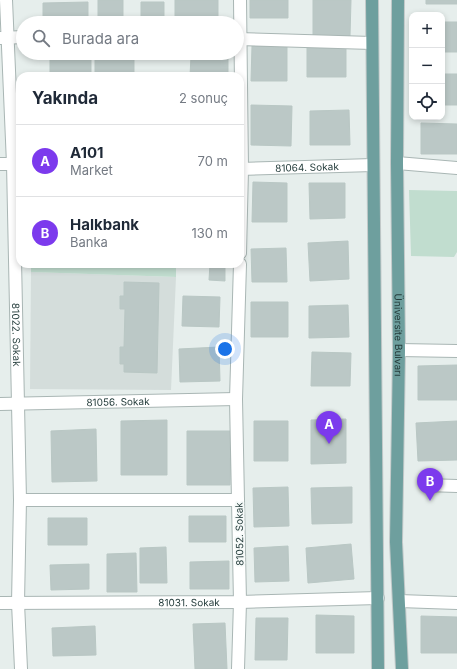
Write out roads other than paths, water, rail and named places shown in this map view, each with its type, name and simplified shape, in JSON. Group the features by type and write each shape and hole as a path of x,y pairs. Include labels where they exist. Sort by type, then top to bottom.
{"main road":[{"path":"372,0 378,669"},
{"name":"Üniversite Bulvarı","path":"398,0 397,163 400,350 396,542 402,669"}],"street":[{"name":"81022. Sokak","path":"6,0 4,38 16,154"},
{"path":"240,0 240,16"},
{"path":"4,38 16,38"},
{"path":"244,39 372,43"},
{"path":"239,60 240,72"},
{"path":"397,163 457,168"},
{"path":"0,164 16,164"},
{"name":"81064. Sokak","path":"244,169 373,165"},
{"name":"81022. Sokak","path":"17,268 17,403 20,500 18,602 21,669"},
{"name":"81052. Sokak","path":"238,669 240,602 236,399 240,268"},
{"path":"400,350 457,350"},
{"name":"81056. Sokak","path":"0,404 236,399"},
{"path":"426,485 457,486"},
{"path":"20,500 238,500"},
{"name":"81031. Sokak","path":"0,603 240,602 378,598"},
{"path":"399,601 457,603"}],"place":[{"name":"A101","path":"329,444"},
{"name":"Halkbank","path":"430,501"}]}
